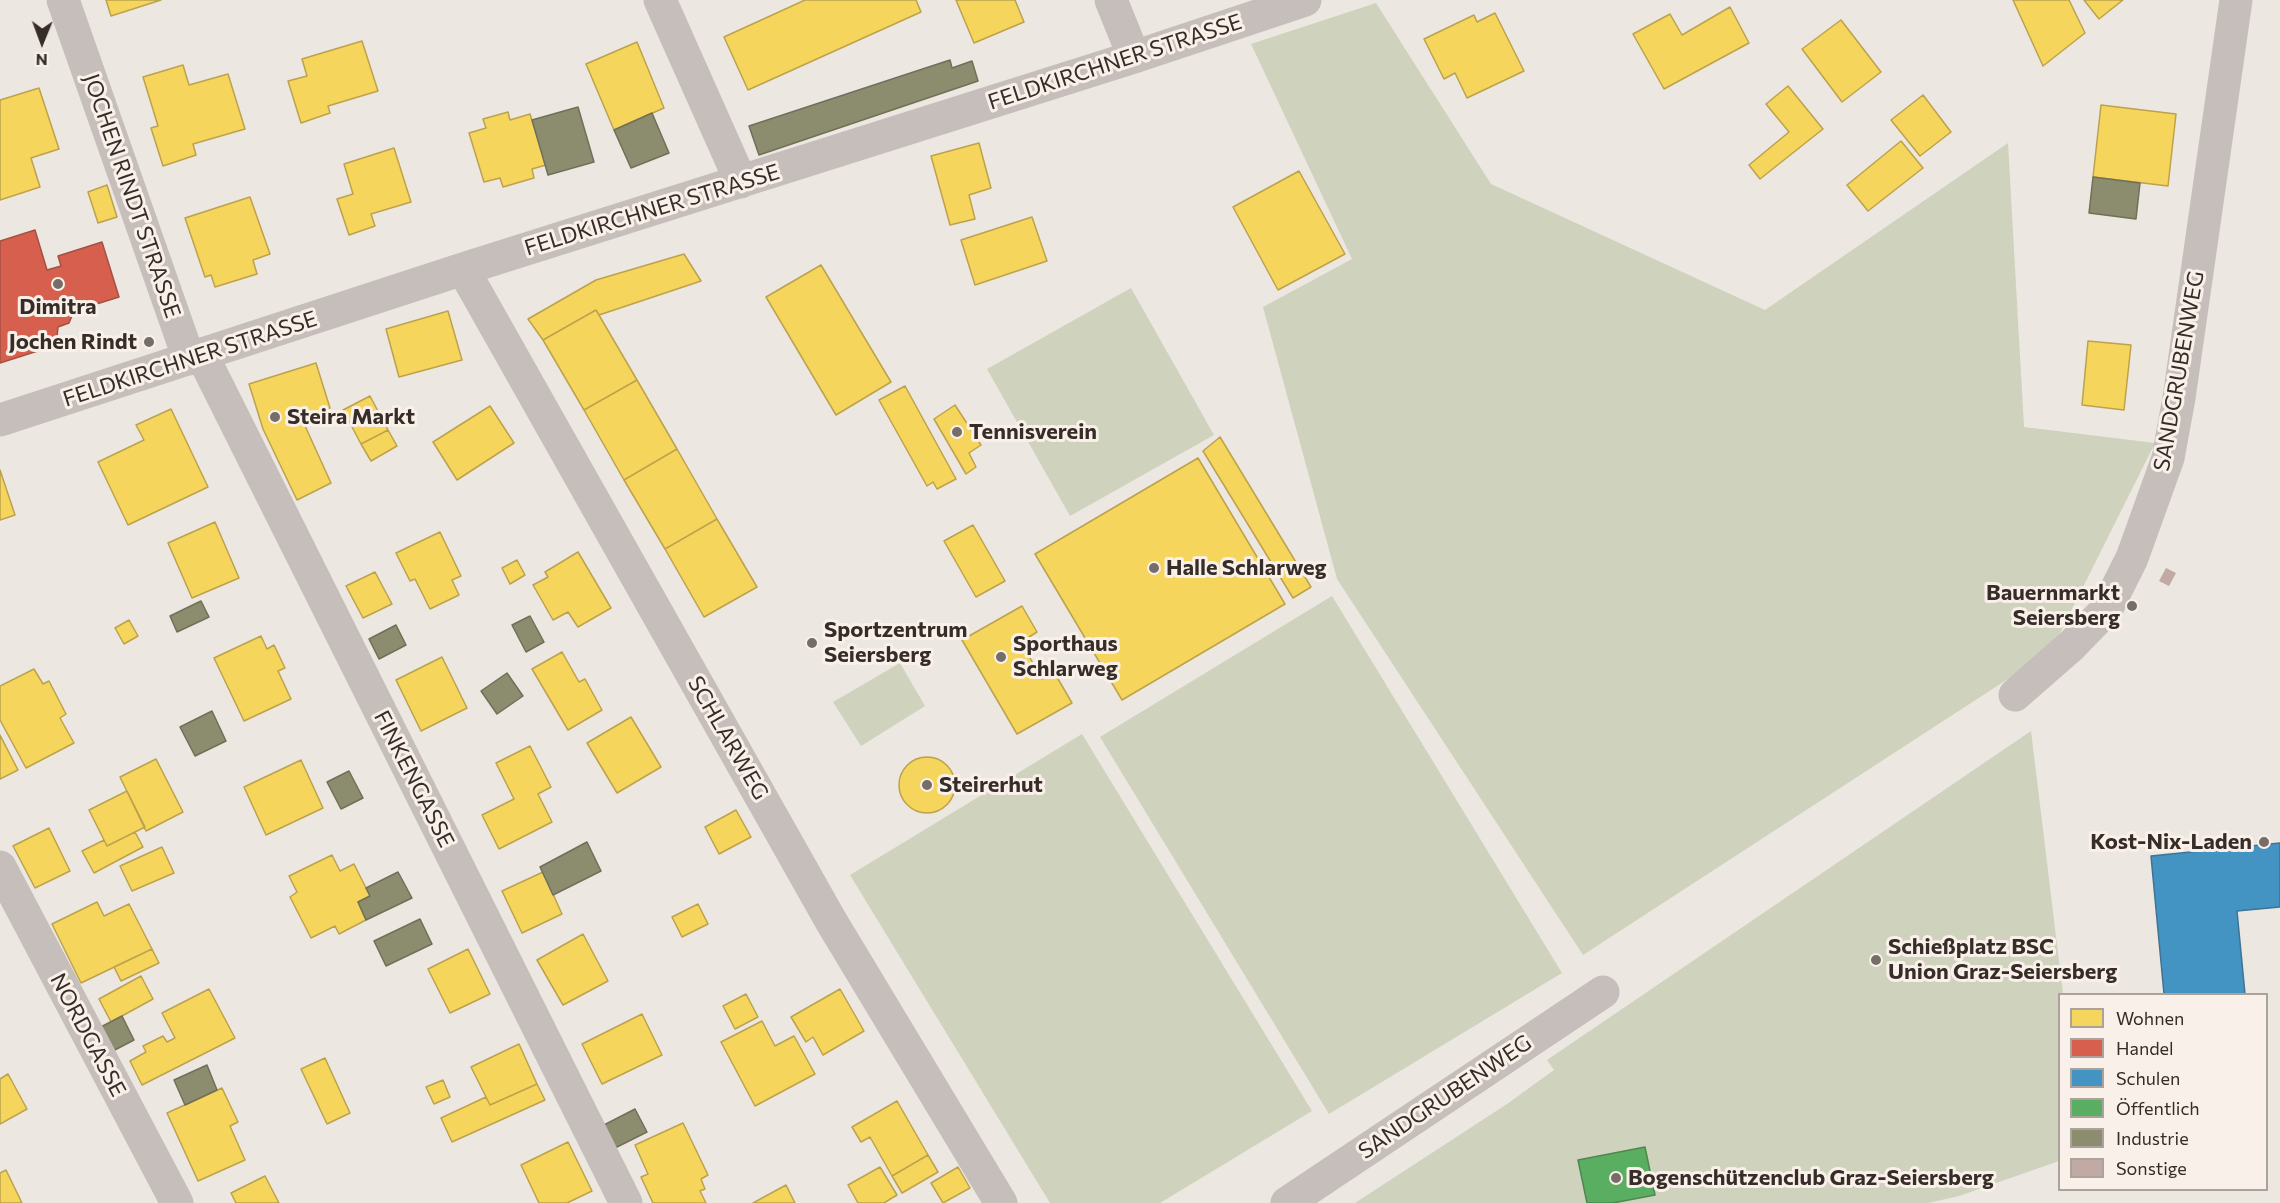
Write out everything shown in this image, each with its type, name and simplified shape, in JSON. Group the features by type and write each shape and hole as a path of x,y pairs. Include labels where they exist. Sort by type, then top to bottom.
{"street":[{"name":"JOCHEN RINDT STRASSE","path":"63,0 195,357"},
{"path":"660,0 741,182"},
{"path":"1111,0 1134,57"},
{"name":"FELDKIRCHNER STRASSE","path":"0,420 463,269 1134,57 1305,0"},
{"name":"SANDGRUBENWEG","path":"2015,695 2071,646 2106,610 2133,558 2168,458 2179,398 2236,0"},
{"name":"SCHLARWEG","path":"463,269 831,921 1000,1203"},
{"name":"FINKENGASSE","path":"195,357 626,1203"},
{"name":"NORDGASSE","path":"0,867 177,1203"},
{"name":"SANDGRUBENWEG","path":"1287,1203 1603,992"}],"green space":[{"path":"1376,3 1491,184 1765,310 2008,143 2024,427 2155,443 2051,651 1583,955 1337,579 1263,307 1352,259 1251,44"},
{"path":"1131,288 1214,435 1070,516 987,369"},
{"path":"1332,596 1562,973 1329,1114 1100,737"},
{"path":"900,663 925,706 861,746 833,702"},
{"name":"Schießplatz BSC Union Graz-Seiersberg","path":"2031,731 2063,993 2058,993 2058,1161 1959,1196 1928,1203 1355,1203 1507,1104 1554,1070 1547,1060"},
{"path":"1082,734 1312,1111 1160,1203 1050,1203 850,875"}],"building: Wohnen":[{"path":"106,0 161,0 111,16"},
{"path":"805,0 916,0 921,12 748,90 724,37"},
{"path":"956,0 1015,0 1024,22 974,43"},
{"path":"2013,0 2069,0 2085,33 2043,66"},
{"path":"2084,0 2123,0 2099,19"},
{"path":"1730,7 1749,43 1664,89 1633,34 1670,14 1682,35"},
{"path":"1495,13 1524,71 1467,98 1455,73 1444,79 1424,39 1474,15 1477,22"},
{"path":"1841,20 1881,72 1842,102 1802,49"},
{"path":"362,41 378,91 328,106 330,113 301,123 288,81 307,76 302,59"},
{"path":"637,42 664,108 614,130 586,64"},
{"path":"183,65 189,85 228,74 245,129 193,144 196,155 163,166 151,128 158,126 143,77"},
{"path":"1788,86 1823,129 1760,179 1749,165 1789,132 1766,104"},
{"path":"39,88 59,149 31,158 40,187 0,200 0,100"},
{"path":"1923,95 1951,132 1920,156 1891,120"},
{"path":"2101,105 2176,114 2168,186 2093,177"},
{"path":"508,112 510,120 530,114 546,165 532,169 534,178 503,187 500,178 484,182 469,133 486,128 483,119"},
{"path":"1901,141 1923,168 1868,211 1847,185"},
{"path":"979,143 991,188 969,195 975,219 950,225 931,156"},
{"path":"394,148 411,202 371,214 375,226 349,235 337,199 353,194 344,164"},
{"path":"1299,171 1345,254 1278,290 1233,207"},
{"path":"107,185 117,217 98,223 88,192"},
{"path":"250,197 270,254 253,260 257,274 215,287 211,275 205,277 185,218"},
{"path":"1032,217 1047,261 975,285 961,240"},
{"path":"684,254 701,281 599,315 596,310 543,340 528,319 596,280"},
{"path":"821,265 891,382 836,415 766,297"},
{"path":"596,310 637,380 584,410 543,340"},
{"path":"448,311 462,360 399,377 386,329"},
{"path":"2088,341 2131,345 2124,410 2082,405"},
{"path":"316,363 330,408 301,417 331,483 297,500 263,429 249,384"},
{"path":"637,380 677,449 624,480 584,410"},
{"path":"905,386 956,479 937,489 933,482 927,486 879,400"},
{"path":"370,396 388,430 361,444 343,410"},
{"name":"Tennisverein","path":"955,405 981,445 969,453 976,467 966,474 934,419"},
{"path":"490,406 514,443 457,480 433,442"},
{"path":"171,409 208,487 128,525 98,462 144,440 136,425"},
{"path":"388,430 397,446 371,461 361,444"},
{"path":"1220,437 1311,587 1293,598 1203,451"},
{"path":"677,449 717,519 665,549 624,480"},
{"name":"Halle Schlarweg","path":"1198,458 1285,604 1122,700 1035,554"},
{"path":"0,470 15,515 0,520"},
{"path":"717,519 757,587 704,617 665,549"},
{"path":"215,522 239,578 192,598 168,543"},
{"path":"973,525 1005,581 976,597 944,541"},
{"path":"440,532 461,576 452,580 459,595 430,609 415,579 410,581 396,553"},
{"path":"578,552 611,608 578,627 568,612 553,620 533,585 548,577 545,572"},
{"path":"517,560 525,575 510,584 502,568"},
{"path":"375,572 392,604 363,618 346,586"},
{"name":"Sporthaus Schlarweg","path":"1022,606 1037,632 1021,642 1042,679 1054,672 1072,703 1017,734 962,640"},
{"path":"129,620 138,636 124,644 115,628"},
{"path":"261,636 267,649 274,645 285,668 278,671 291,699 244,721 214,658"},
{"path":"562,652 579,682 585,679 602,710 568,730 532,669"},
{"path":"442,657 467,708 421,731 396,680"},
{"path":"34,669 43,684 49,681 66,714 60,718 74,743 26,768 0,720 0,686"},
{"path":"631,717 661,767 617,793 587,743"},
{"path":"0,735 18,770 0,779"},
{"path":"530,746 551,787 538,794 552,822 499,849 482,815 514,799 496,763"},
{"name":"Steirerhut","path":"921,757 933,757 947,765 955,779 953,796 947,805 933,813 921,813 904,801 899,791 899,779 911,762"},
{"path":"156,759 183,812 146,831 120,777"},
{"path":"301,760 323,808 266,835 244,787"},
{"path":"127,791 145,827 107,846 89,810"},
{"path":"736,810 751,837 719,854 705,827"},
{"path":"49,828 70,871 35,888 13,846"},
{"path":"135,832 143,847 94,873 82,851 104,840 107,846"},
{"path":"162,847 174,873 132,891 120,866"},
{"path":"332,855 340,871 354,864 370,896 358,902 366,920 339,934 335,926 311,938 290,897 297,892 289,876"},
{"path":"543,872 562,914 522,933 502,891"},
{"path":"97,902 104,916 129,904 152,949 81,983 52,924"},
{"path":"698,904 708,924 682,937 672,917"},
{"path":"583,934 608,981 563,1005 537,960"},
{"path":"152,949 159,963 121,981 114,967"},
{"path":"468,949 490,994 450,1013 428,969"},
{"path":"141,976 153,999 111,1022 99,999"},
{"path":"209,989 235,1038 142,1085 130,1061 146,1052 143,1046 163,1036 167,1042 175,1038 162,1013"},
{"path":"840,989 864,1031 823,1055 813,1037 806,1042 791,1017"},
{"path":"746,994 758,1017 735,1029 723,1006"},
{"path":"642,1014 662,1055 602,1084 582,1044"},
{"path":"762,1021 775,1046 794,1036 815,1074 755,1106 721,1042"},
{"path":"519,1044 537,1084 490,1105 471,1067"},
{"path":"325,1058 350,1113 327,1124 301,1069"},
{"path":"8,1074 27,1109 0,1124 0,1079"},
{"path":"443,1080 450,1097 434,1104 426,1087"},
{"path":"537,1084 545,1100 452,1142 441,1118 486,1097 490,1105"},
{"path":"222,1088 238,1122 230,1126 245,1160 198,1181 167,1113"},
{"path":"897,1101 928,1155 892,1176 870,1137 861,1142 852,1127"},
{"path":"683,1123 708,1175 701,1179 705,1189 700,1191 706,1203 653,1203 641,1177 648,1174 635,1145"},
{"path":"568,1142 592,1191 567,1203 539,1203 521,1165"},
{"path":"928,1155 938,1172 902,1193 892,1176"},
{"path":"880,1167 897,1195 884,1203 858,1203 848,1185"},
{"path":"958,1167 970,1188 943,1203 931,1183"},
{"path":"6,1170 22,1203 0,1203 0,1173"},
{"path":"265,1176 279,1203 236,1203 231,1193"},
{"path":"786,1185 795,1203 753,1203"}],"building: Handel":[{"name":"Dimitra","path":"35,230 47,270 61,266 58,256 102,242 119,297 74,311 69,323 58,327 57,337 47,348 0,363 0,241"}],"building: Schulen":[{"path":"2280,843 2280,907 2237,911 2245,993 2164,993 2151,856"}],"building: Öffentlich":[{"name":"Bogenschützenclub Graz-Seiersberg","path":"1645,1147 1655,1195 1613,1203 1587,1203 1578,1160"}],"building: Industrie":[{"path":"950,60 952,68 972,61 978,81 759,155 749,126"},
{"path":"578,107 594,162 548,175 532,120"},
{"path":"652,113 669,153 631,168 614,130"},
{"path":"2093,177 2140,183 2136,219 2089,213"},
{"path":"201,601 209,617 177,632 170,616"},
{"path":"530,616 544,642 526,652 512,625"},
{"path":"396,625 406,645 379,659 369,639"},
{"path":"507,673 523,696 497,714 481,691"},
{"path":"212,711 226,741 195,756 180,727"},
{"path":"349,771 363,798 341,809 327,782"},
{"path":"587,842 601,871 553,895 540,867"},
{"path":"398,872 412,898 366,920 358,902 370,896 366,888"},
{"path":"420,919 432,944 386,966 374,941"},
{"path":"122,1016 134,1040 107,1054 95,1030"},
{"path":"207,1065 217,1090 185,1105 174,1080"},
{"path":"635,1109 647,1132 613,1149 602,1126"}],"building: Sonstige":[{"path":"2166,568 2176,573 2169,586 2159,581"}],"place":[{"name":"Dimitra","path":"58,284"},
{"name":"Jochen Rindt","path":"149,342"},
{"name":"Steira Markt","path":"275,417"},
{"name":"Tennisverein","path":"957,432"},
{"name":"Halle Schlarweg","path":"1154,568"},
{"name":"Bauernmarkt Seiersberg","path":"2132,606"},
{"name":"Sportzentrum Seiersberg","path":"812,643"},
{"name":"Sporthaus Schlarweg","path":"1001,657"},
{"name":"Steirerhut","path":"927,785"},
{"name":"Kost-Nix-Laden","path":"2264,842"},
{"name":"Schießplatz BSC Union Graz-Seiersberg","path":"1876,960"},
{"name":"Bogenschützenclub Graz-Seiersberg","path":"1616,1178"}]}
